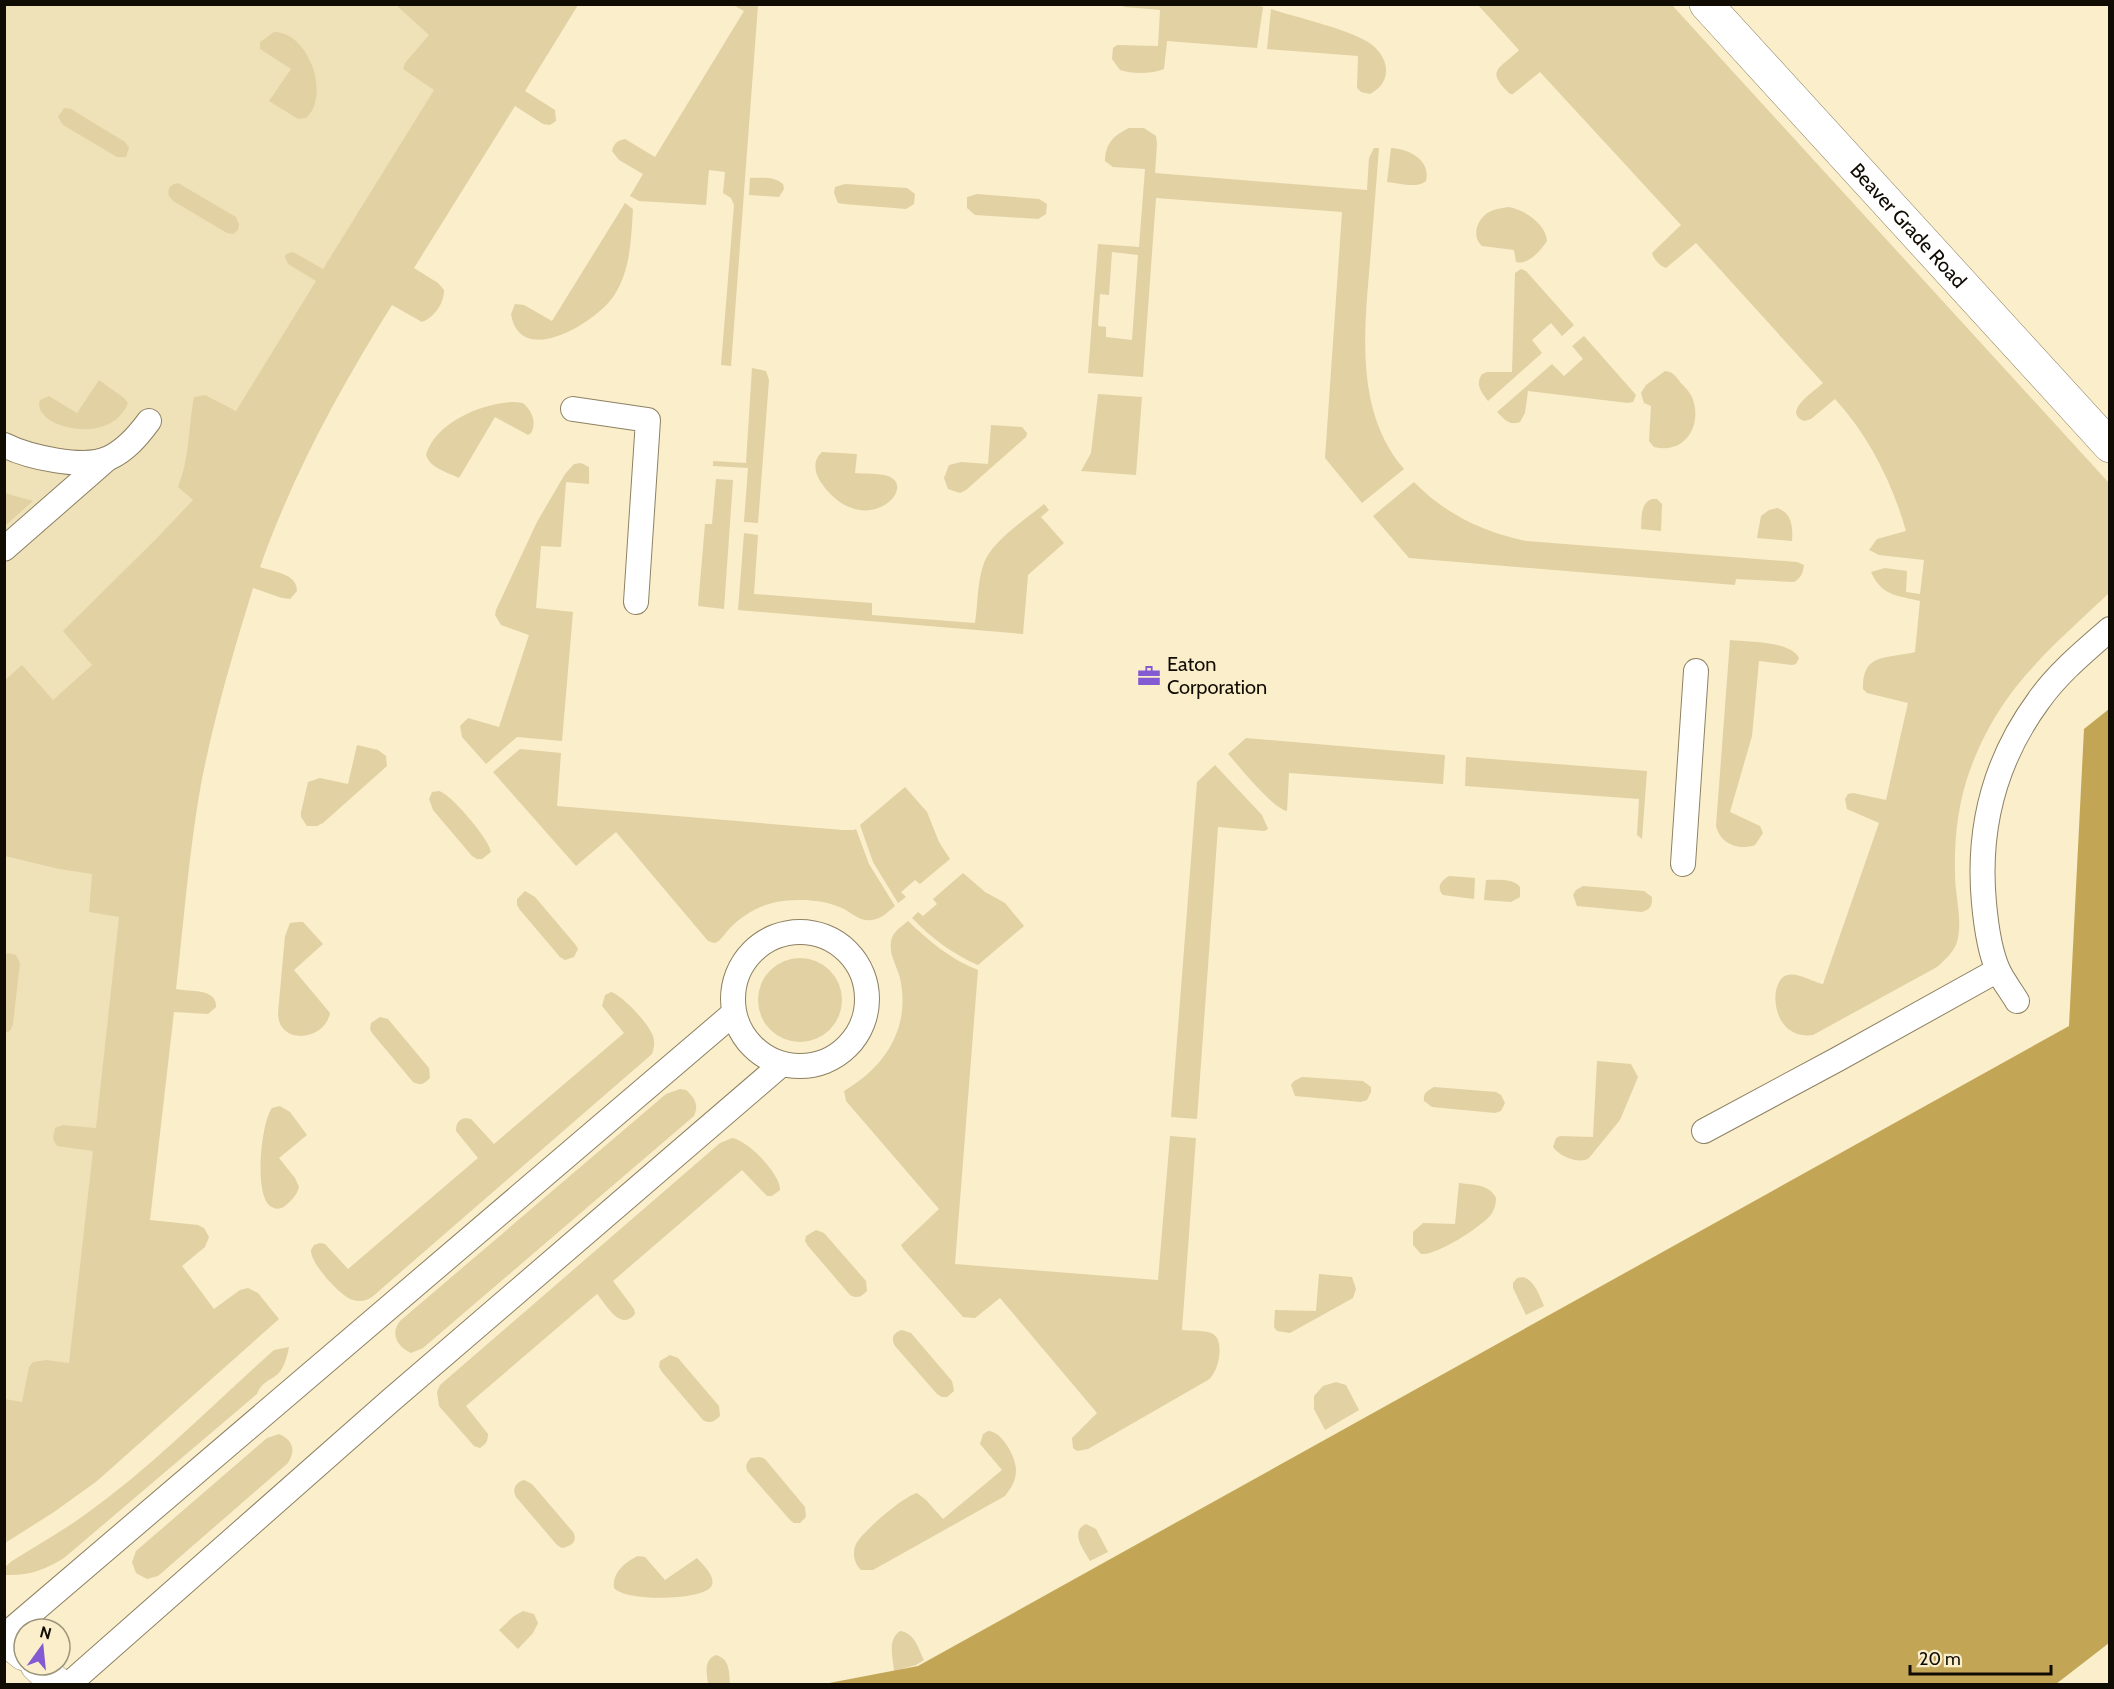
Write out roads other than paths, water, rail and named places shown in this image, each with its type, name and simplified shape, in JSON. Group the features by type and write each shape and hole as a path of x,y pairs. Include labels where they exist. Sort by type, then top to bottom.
{"main road":[{"name":"Beaver Grade Road","path":"1706,4 2109,446"}],"lane":[{"path":"573,409 648,420 636,602"},
{"path":"4,549 107,459 133,442 149,421"},
{"path":"4,445 42,458 76,463 107,459"},
{"path":"2018,1001 1998,970 1986,925 1982,882 1983,840 1989,805 2000,767 2018,731 2039,699 2067,667 2109,629"},
{"path":"1683,864 1696,671"},
{"path":"801,932 824,936 844,948 859,966 867,989 867,1010 860,1030 847,1047 830,1060 810,1066 782,1064 768,1059 752,1046 739,1029 734,1013 733,986 742,964 757,946 778,935 801,932"},
{"path":"1704,1131 1998,970"},
{"path":"4,1637 734,1013"},
{"path":"69,1684 390,1401 782,1064"}],"place":[{"name":"Eaton Corporation","path":"1149,676"}]}
